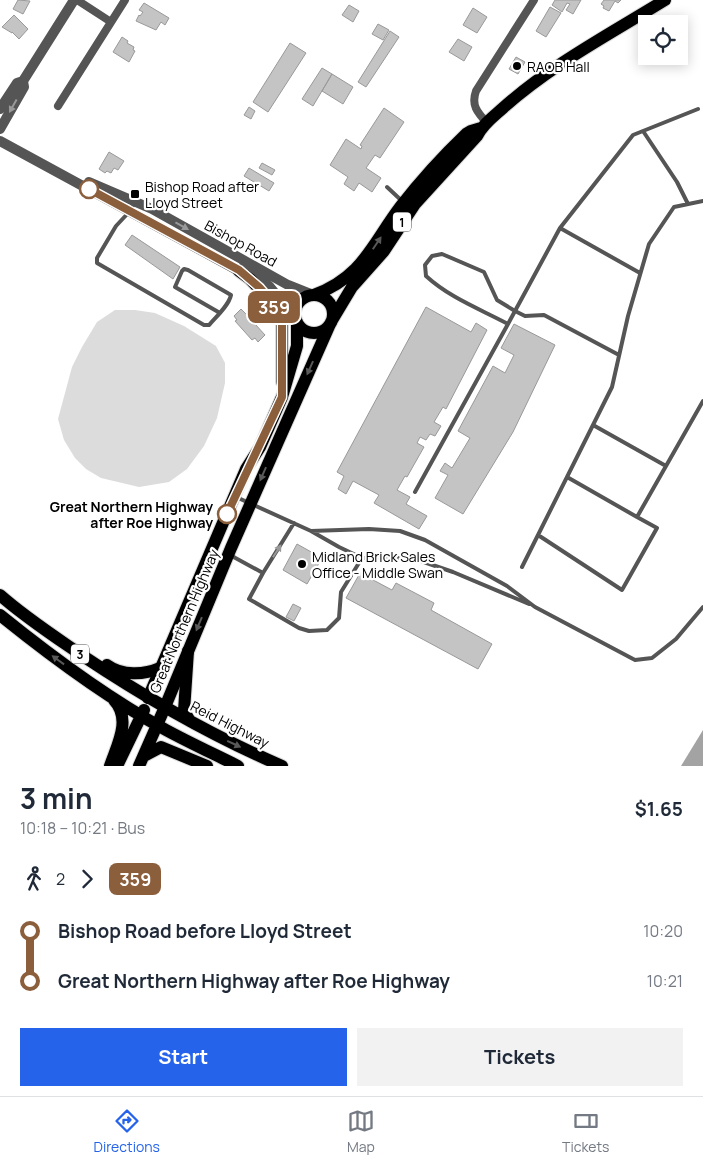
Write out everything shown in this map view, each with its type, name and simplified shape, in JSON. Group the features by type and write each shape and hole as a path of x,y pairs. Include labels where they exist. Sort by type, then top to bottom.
{"main road":[{"name":"Great Northern Highway","path":"314,295 330,290 351,275 408,206 428,188 477,136 484,125 518,95 558,66 665,0"},
{"name":"Great Northern Highway","path":"141,761 228,554 330,323 352,287 384,251 408,206"},
{"path":"239,270 260,288 272,302 282,324 282,397"},
{"name":"1","path":"296,320 296,310 299,302 305,297 314,295"},
{"path":"296,320 302,328 313,333 324,330 330,323 333,314 331,306 326,300 314,295"},
{"name":"Great Northern Highway","path":"117,766 141,716 246,469 260,446 282,397 296,346 296,320"},
{"path":"204,567 218,556 228,554"},
{"name":"3","path":"0,595 23,616 148,698 165,707"},
{"name":"3","path":"0,615 80,676 141,716 238,766"},
{"path":"23,616 56,631 112,669 134,674 160,668"},
{"path":"188,651 184,711 190,721"},
{"path":"109,694 122,713 122,730 110,766"},
{"name":"Reid Highway","path":"165,707 216,735 282,766"},
{"path":"141,761 161,747 207,766"}],"street":[{"path":"0,109 17,83 23,81 75,0 111,22"},
{"path":"58,106 125,0"},
{"path":"484,125 474,105 473,98 534,0"},
{"path":"0,129 24,87 23,81"},
{"name":"Bishop Road","path":"0,141 74,181 79,179 132,206 239,270 243,267 262,280 278,296 296,320"},
{"name":"Bishop Road","path":"132,206 160,214 288,285 314,295"}],"lane":[{"path":"415,492 560,228 633,135 698,109"},
{"path":"643,131 677,182 688,204"},
{"path":"387,187 408,206"},
{"path":"522,566 612,387 649,244 674,207 703,201"},
{"path":"132,206 116,226 97,258 97,263 204,325 210,324 220,313 232,295 184,269 175,282 174,287 220,313"},
{"path":"560,228 640,273"},
{"path":"508,324 467,304 440,288 426,276 425,265 432,256 442,254 484,272 498,300 515,311 525,316 544,315 619,355"},
{"path":"638,517 703,401"},
{"path":"593,425 666,466"},
{"path":"538,535 622,590 657,528 567,477"},
{"path":"234,496 311,530 362,558 412,558 453,572 536,607 635,660 652,658 676,639 703,607"},
{"path":"294,523 249,599 300,628 309,631 327,630 339,618 341,592 362,558"},
{"path":"311,530 369,528 400,531 425,540 507,586 536,607"},
{"path":"228,554 263,574"}],"shaded area":[{"path":"115,310 155,313 184,326 216,346 225,363 225,383 217,418 204,446 187,469 169,482 139,487 101,478 86,469 75,458 64,440 58,419 72,367 97,322"},
{"path":"703,730 703,766 681,766"}],"building":[{"path":"18,0 30,1 23,14 13,9"},
{"path":"555,0 581,0 573,14 566,10 570,4 567,3 562,12 552,5"},
{"path":"604,0 621,0 618,3 615,1 609,11 603,8 604,6 601,4"},
{"path":"144,3 169,18 165,25 161,22 156,30 136,21 143,12 139,10"},
{"path":"349,5 359,11 353,22 342,15"},
{"path":"550,7 561,13 546,37 536,31"},
{"path":"473,8 487,17 477,33 463,25"},
{"path":"14,15 28,29 19,39 12,32 2,27"},
{"path":"378,24 389,30 383,40 372,34"},
{"path":"390,31 399,37 366,87 358,82"},
{"path":"122,37 134,47 133,50 135,51 129,62 113,52"},
{"path":"458,39 472,47 464,61 449,52"},
{"path":"290,43 306,53 268,112 253,102"},
{"name":"RAOB Hall","path":"516,57 525,62 518,74 509,69"},
{"path":"322,68 332,74 313,106 302,99"},
{"path":"332,74 353,87 343,104 322,91"},
{"path":"249,107 255,111 251,119 244,115"},
{"path":"384,108 404,122 380,158 375,155 366,168 381,178 372,192 359,183 354,191 344,184 348,177 330,165 346,139 361,149 362,146 360,145"},
{"path":"109,152 124,161 118,170 114,168 111,173 107,171 105,173 99,169"},
{"path":"262,163 275,170 272,175 259,168"},
{"path":"249,168 274,183 269,191 244,176"},
{"path":"132,235 180,267 173,279 125,245"},
{"path":"426,307 471,332 476,323 487,330 446,409 443,407 434,422 441,426 435,436 430,434 426,440 420,437 417,443 424,447 407,477 405,476 397,490 410,497 406,504 427,516 419,529 374,503 379,495 353,481 346,494 338,489 344,476 337,472"},
{"path":"241,309 249,317 251,315 257,322 255,324 265,335 258,342 255,338 252,340 235,321 237,320 234,316"},
{"path":"514,324 555,345 513,432 463,514 435,498 448,475 440,471 445,463 452,468 470,438 458,431 493,366 505,373 514,355 501,348"},
{"name":"Midland Brick Sales Office - Middle Swan","path":"297,544 322,558 307,584 283,570"},
{"path":"360,573 392,590 396,583 434,603 431,610 492,644 478,669 346,598"},
{"path":"293,604 301,608 294,621 286,617"}],"bus line":[{"name":"359","path":"89,189 239,270 260,288 272,302 282,324 282,397 260,446 246,469 227,514"}],"place":[{"name":"RAOB Hall","path":"517,66"},
{"name":"Bishop Road after Lloyd Street","path":"135,194"},
{"name":"Great Northern Highway after Roe Highway","path":"227,514"},
{"name":"Midland Brick Sales Office - Middle Swan","path":"302,564"}]}
